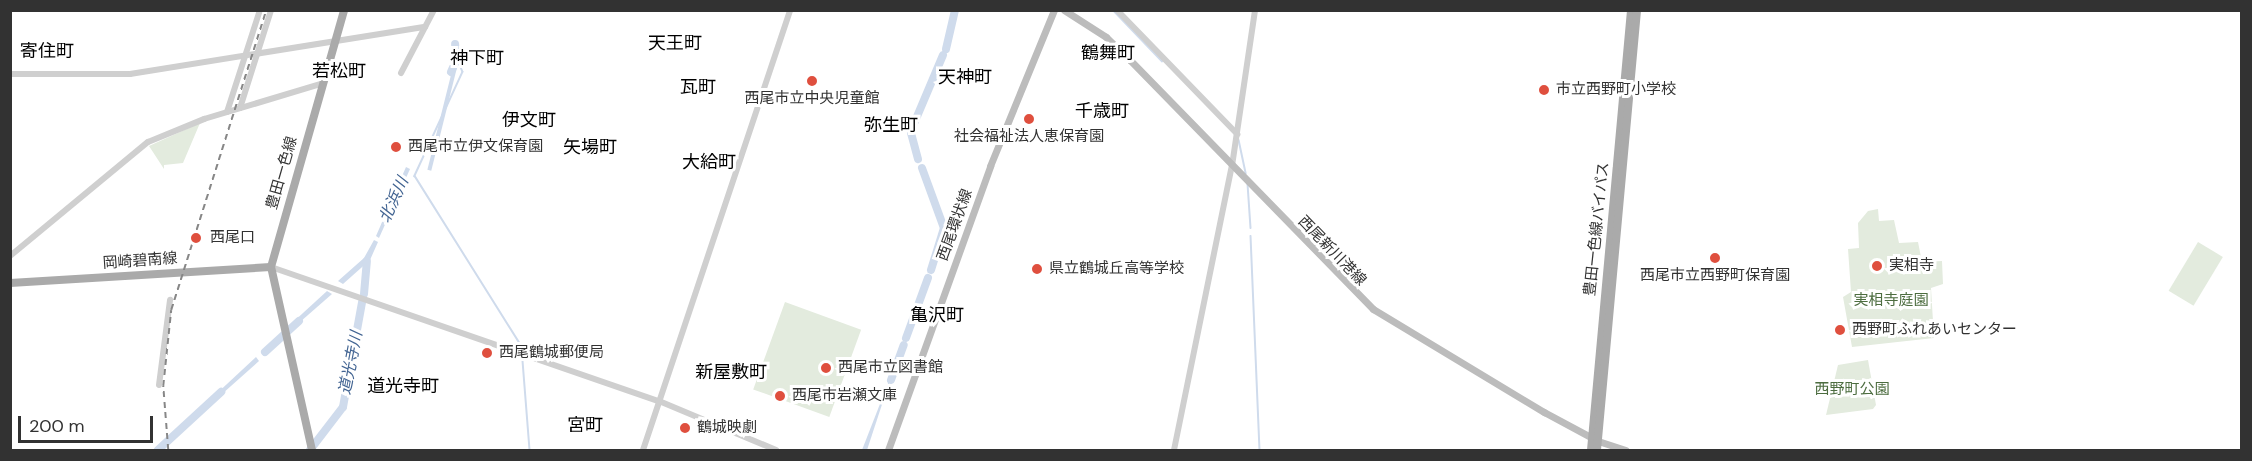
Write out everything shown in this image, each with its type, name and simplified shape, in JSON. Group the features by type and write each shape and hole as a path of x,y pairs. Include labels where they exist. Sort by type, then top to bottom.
{"main road":[{"name":"豊田一色線","path":"312,450 272,267 321,84 344,10"},
{"name":"西尾環状線","path":"888,450 990,166 1054,10"},
{"name":"西尾新川港線","path":"1064,10 1106,37 1130,60 1373,309 1595,440 1626,450"},
{"name":"豊田一色線バイパス","path":"1597,450 1595,440 1631,10"},
{"name":"豊田一色線バイパス","path":"1591,450 1595,440 1637,10"},
{"name":"岡崎碧南線","path":"10,283 272,267"}],"street":[{"path":"227,112 260,10"},
{"path":"240,108 271,10"},
{"path":"401,73 434,10"},
{"path":"643,450 790,10"},
{"path":"1117,10 1237,134"},
{"path":"1174,450 1232,166 1255,10"},
{"path":"10,74 130,74 256,56 425,27"},
{"path":"10,256 134,149 165,132 321,84"},
{"path":"272,267 659,401 776,450"},
{"path":"159,385 170,300"}],"green space":[{"path":"200,123 183,163 164,165 164,169 149,146"},
{"name":"実相寺庭園","path":"1878,209 1879,221 1894,220 1899,243 1918,242 1922,262 1942,261 1943,284 1931,288 1934,338 1852,347 1843,297 1851,292 1848,249 1859,248 1858,223 1868,211"},
{"path":"2198,242 2223,257 2194,306 2169,291"},
{"path":"785,302 861,330 829,417 753,389"},
{"name":"西野町公園","path":"1868,360 1876,405 1873,409 1826,415 1838,365"}],"water":[{"path":"454,63 458,64 431,171 427,170"},
{"name":"北浜川","path":"406,167 410,169 379,238 376,236"},
{"name":"北浜川","path":"374,240 378,242 370,260 343,284 338,281 364,258"},
{"path":"327,291 332,294 292,329 291,324"},
{"path":"256,357 259,361 213,402 213,397"},
{"path":"894,368 867,450 862,450"}],"waterway":[{"path":"946,49 955,10"},
{"path":"1113,10 1162,61"},
{"name":"北浜川","path":"451,72 456,61 455,44"},
{"path":"456,55 463,72 415,176 521,345"},
{"path":"913,126 943,55"},
{"path":"911,133 918,159"},
{"path":"1239,140 1246,173"},
{"path":"922,168 944,228 931,270"},
{"path":"1248,184 1251,228"},
{"path":"1251,236 1260,450"},
{"name":"道光寺川","path":"364,294 367,261"},
{"path":"906,338 928,278"},
{"name":"道光寺川","path":"310,450 343,407 362,302"},
{"name":"北浜川","path":"265,352 299,321"},
{"path":"891,380 904,345"},
{"path":"523,361 530,450"},
{"name":"北浜川","path":"158,450 221,392"}],"railway":[{"path":"168,450 163,386 171,310 266,10"}],"place":[{"name":"西尾市立中央児童館","path":"812,81"},
{"name":"市立西野町小学校","path":"1544,90"},
{"name":"社会福祉法人恵保育園","path":"1029,119"},
{"name":"西尾市立伊文保育園","path":"396,147"},
{"name":"西尾口","path":"196,238"},
{"name":"西尾市立西野町保育園","path":"1715,258"},
{"name":"実相寺","path":"1877,266"},
{"name":"県立鶴城丘高等学校","path":"1037,269"},
{"name":"西野町ふれあいセンター","path":"1840,330"},
{"name":"西尾鶴城郵便局","path":"487,353"},
{"name":"西尾市立図書館","path":"826,368"},
{"name":"西尾市岩瀬文庫","path":"780,396"},
{"name":"鶴城映劇","path":"685,428"}],"district":[{"name":"天王町","path":"675,43"},
{"name":"寄住町","path":"47,51"},
{"name":"鶴舞町","path":"1108,53"},
{"name":"神下町","path":"477,58"},
{"name":"若松町","path":"339,71"},
{"name":"天神町","path":"965,77"},
{"name":"瓦町","path":"698,87"},
{"name":"千歳町","path":"1102,111"},
{"name":"伊文町","path":"529,120"},
{"name":"弥生町","path":"891,125"},
{"name":"矢場町","path":"590,147"},
{"name":"大給町","path":"709,162"},
{"name":"亀沢町","path":"937,315"},
{"name":"新屋敷町","path":"731,372"},
{"name":"道光寺町","path":"403,386"},
{"name":"宮町","path":"585,425"}]}
